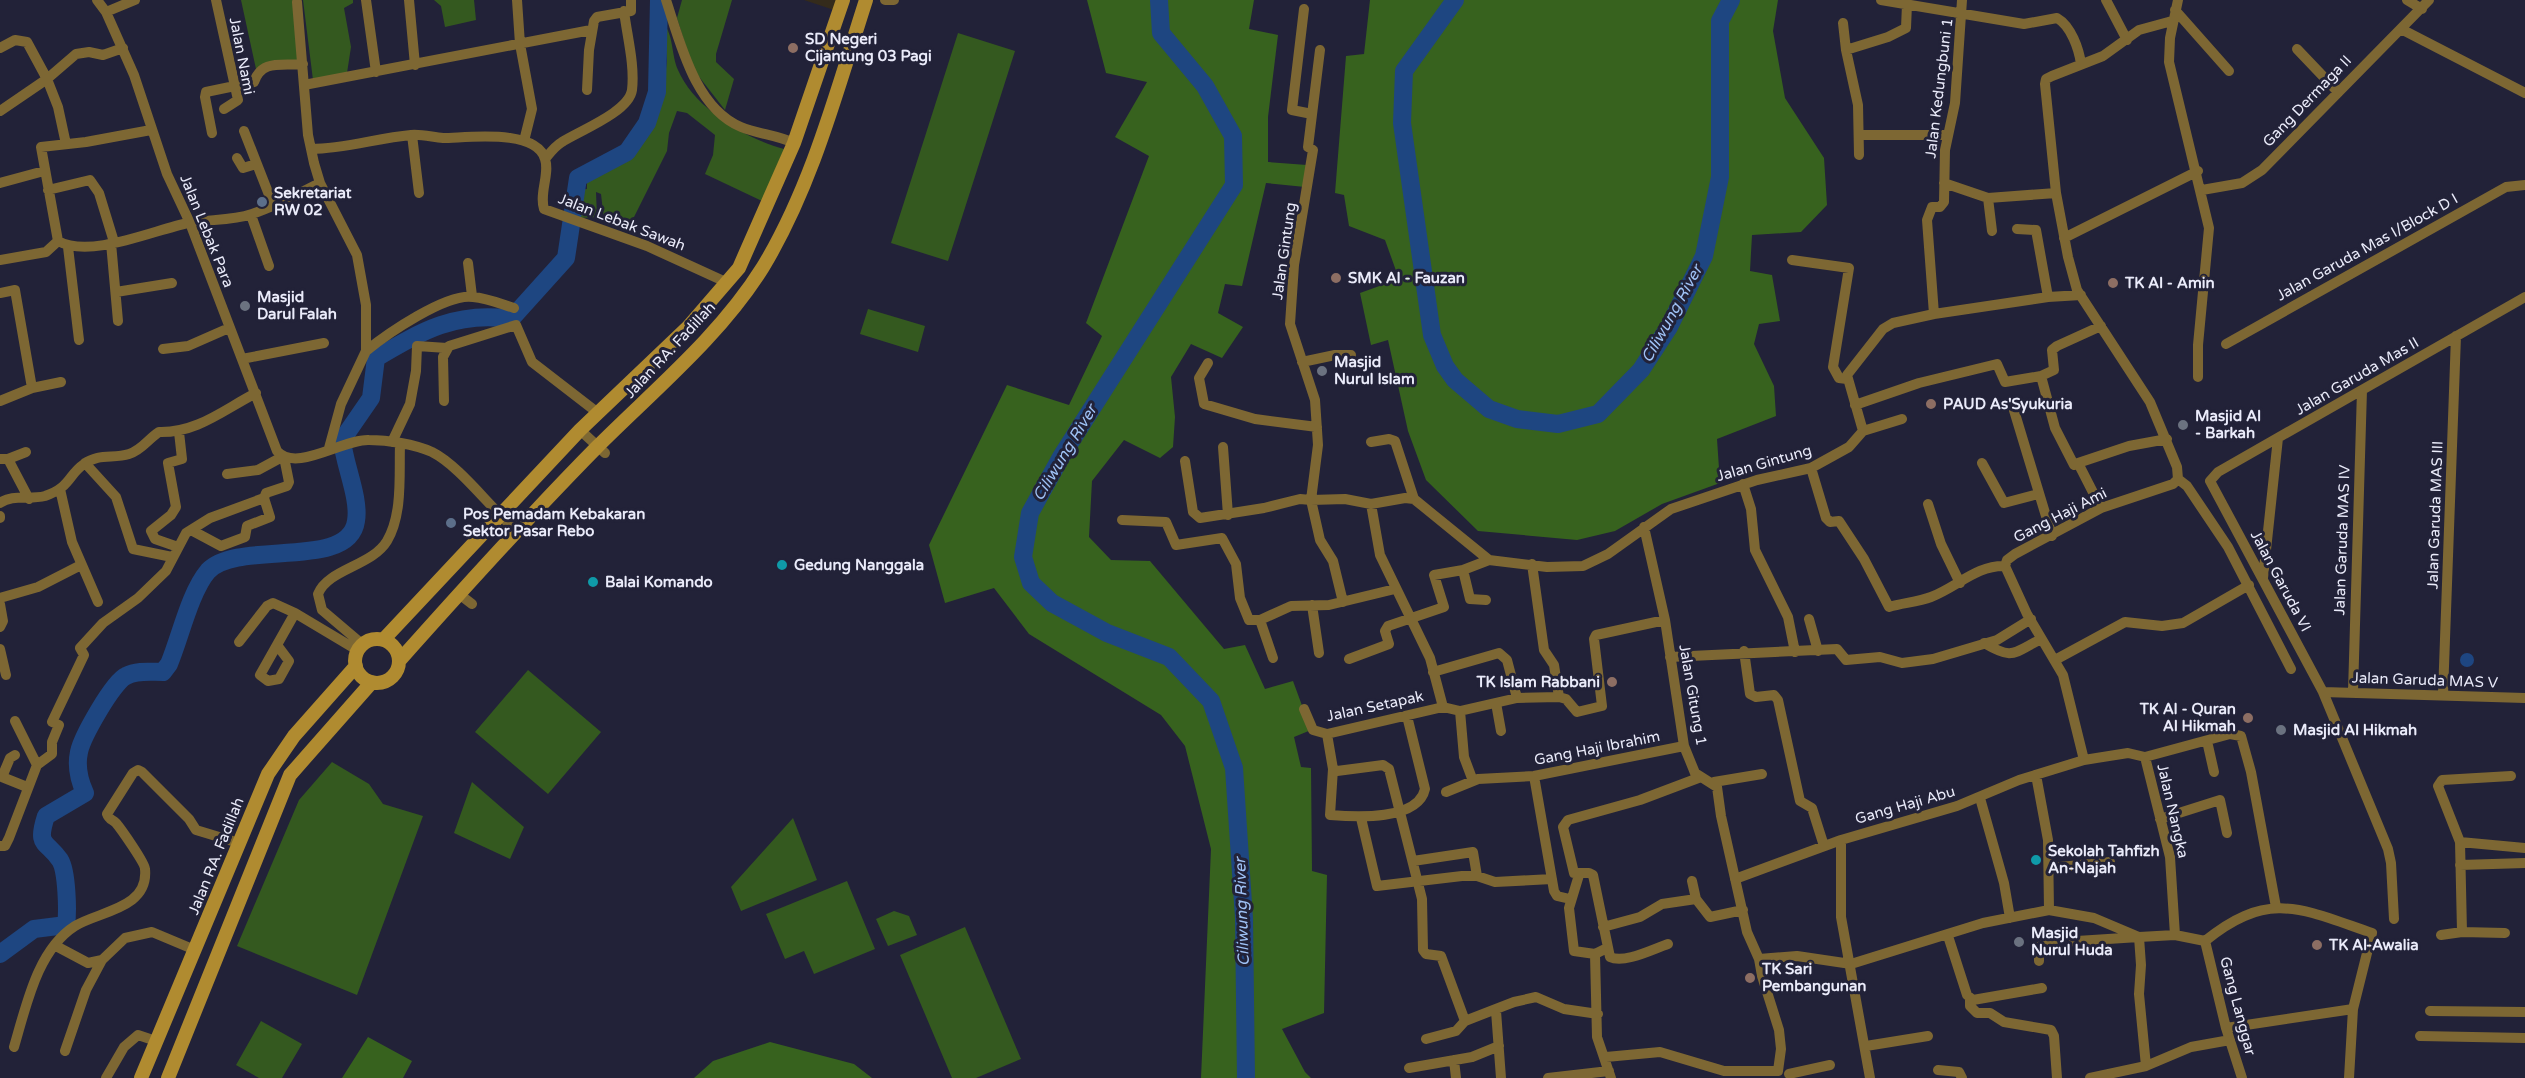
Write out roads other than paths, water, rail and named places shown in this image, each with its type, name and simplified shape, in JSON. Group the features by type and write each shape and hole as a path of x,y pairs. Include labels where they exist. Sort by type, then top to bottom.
{"main road":[{"name":"Jalan RA. Fadillah","path":"384,639 580,430 671,345 728,283 747,255 794,143 843,0"},
{"name":"Jalan RA. Fadillah","path":"399,661 517,531 602,450 705,340 763,266 812,161 866,0"},
{"path":"375,639 384,639 395,647 399,661 397,670 389,679 372,682 362,677 356,666 359,647 375,639"},
{"name":"Jalan RA. Fadillah","path":"141,1078 273,765 294,735 356,666"},
{"path":"147,1063 169,1076 290,776 372,682"},
{"path":"203,930 225,937"}],"street":[{"name":"Jalan Lebak Para","path":"97,0 106,12 123,48 151,130 190,223 277,451 283,457 289,482 287,486 268,491 264,498"},
{"path":"106,12 135,0"},
{"name":"Jalan Nami","path":"216,0 238,102 224,109"},
{"path":"366,0 376,72"},
{"path":"409,0 415,65"},
{"path":"518,0 520,44 532,109 524,141"},
{"path":"587,90 591,30 597,17 633,10 631,0"},
{"path":"666,0 686,64 719,111 738,126 794,143"},
{"path":"885,0 894,0"},
{"path":"1881,0 2024,24 2057,18 2062,21 2080,50 2081,64"},
{"name":"Jalan Kedungbuni 1","path":"1934,314 1927,220 1932,207 1940,207 1944,202 1947,135 1955,103 1963,14 1962,0"},
{"path":"2106,0 2127,40"},
{"path":"2407,0 2426,5"},
{"path":"297,2 311,149 320,183 359,261 366,305 366,351 341,404 339,445"},
{"path":"1846,50 1888,37 1906,28 1907,4"},
{"name":"Gang Dermaga II","path":"2202,190 2249,180 2426,5"},
{"path":"1304,9 1292,110 1312,114"},
{"path":"2175,10 2103,56 2052,76 2046,81 2056,193 2072,274 2081,295 2150,402 2167,439 2177,467 2178,479 2187,486 2222,536 2291,669"},
{"path":"2175,10 2229,71"},
{"path":"2175,10 2169,62 2198,171 2210,236 2198,345 2198,377"},
{"path":"311,149 348,146 412,135 438,138 503,137 524,141 538,150 545,159 559,143 600,121 621,106 630,95 630,64 624,11"},
{"path":"1843,23 1846,50 1858,105 1859,155"},
{"path":"2401,29 2525,93"},
{"path":"304,85 591,30"},
{"path":"0,48 15,40 24,40 47,79 58,107 66,144"},
{"path":"0,111 47,79 76,54 89,52 103,55 123,48"},
{"name":"Jalan Gintung","path":"1320,50 1308,147 1313,150 1294,265 1290,315 1292,335 1315,400 1318,445 1311,500 1320,540 1333,561 1343,602"},
{"path":"2297,50 2337,92"},
{"path":"212,133 205,93 255,82 258,71 266,66 303,64"},
{"path":"151,130 41,147 58,241 68,247 112,242 190,223 251,215 320,183"},
{"path":"244,131 273,205"},
{"path":"412,135 419,193"},
{"path":"1860,135 1947,135"},
{"path":"237,158 243,168 256,164"},
{"name":"Jalan Lebak Sawah","path":"545,159 543,207 661,251 728,283"},
{"path":"0,183 44,171"},
{"path":"2064,238 2198,171"},
{"path":"48,190 90,180 99,193 112,242 118,321"},
{"path":"1944,183 1988,198 2056,193"},
{"name":"Jalan Garuda Mas I/Block D I","path":"2226,344 2506,187 2525,185"},
{"path":"1988,198 1992,231"},
{"path":"251,215 269,266"},
{"path":"2017,229 2036,230 2048,297"},
{"path":"0,260 46,252 58,241"},
{"path":"68,247 79,340"},
{"path":"1792,260 1850,268 1833,367 1839,378 1847,380"},
{"path":"468,263 471,296"},
{"path":"116,292 172,283"},
{"path":"0,293 15,291 32,388"},
{"path":"1902,419 1863,431 1847,380 1861,356 1883,330 1893,323 1934,314 2048,297 2081,295"},
{"path":"366,351 416,316 471,296 514,308"},
{"name":"Jalan Garuda Mas II","path":"2211,485 2211,478 2218,471 2525,297"},
{"path":"444,401 443,357 447,348 454,342 516,325 532,362 598,413"},
{"path":"1855,405 1919,383 1996,364 2005,382 2041,376 2054,370 2052,351 2057,346 2101,326"},
{"path":"163,349 188,346 229,327"},
{"name":"Jalan Garuda MAS III","path":"2443,694 2456,336"},
{"path":"242,359 324,343"},
{"path":"359,647 322,610 318,594 327,581 363,562 386,544 395,520 396,443 410,404 416,371 417,346 447,348"},
{"path":"1302,362 1335,355 1351,355"},
{"path":"1208,363 1199,378 1204,404 1255,419 1317,427"},
{"path":"2041,376 2055,428 2074,465 2129,446 2167,439"},
{"path":"0,401 32,388 61,382"},
{"name":"Jalan Garuda MAS IV","path":"2352,692 2362,390"},
{"path":"0,503 11,498 29,499 60,489 85,463 99,456 131,453 145,445 159,432 179,432 192,428 256,393"},
{"path":"2013,407 2052,536"},
{"path":"580,430 602,450"},
{"name":"Jalan Gintung","path":"1350,659 1387,646 1389,644 1386,629 1409,618 1444,607 1434,575 1463,570 1489,560 1572,568 1583,566 1608,554 1671,509 1743,484 1811,468 1849,447 1863,431"},
{"path":"178,547 155,539 151,531 176,507 168,463 182,459 179,432"},
{"path":"2263,578 2278,438"},
{"path":"1371,442 1389,439 1395,441 1414,499 1489,560"},
{"path":"227,474 258,470 283,457 307,459 339,445 369,440 418,447 444,460 517,531"},
{"path":"1223,447 1228,515"},
{"path":"26,452 4,459 29,499"},
{"path":"1185,461 1195,516 1200,518 1228,515 1300,499 1345,500 1371,504 1405,498 1414,499"},
{"path":"85,463 116,497 133,549 172,557"},
{"path":"1982,463 2004,503 2038,494"},
{"path":"2078,464 2101,508"},
{"name":"Gang Haji Ami","path":"1811,468 1827,520 1839,521 1864,559 1888,607 1931,597 1988,567 2006,566 2007,560 2015,554 2101,508 2173,484 2178,479"},
{"path":"1743,484 1751,509 1755,550 1788,617 1795,652"},
{"name":"Jalan Garuda VI","path":"2211,485 2323,692 2388,849 2394,919"},
{"path":"60,489 72,542 98,602"},
{"path":"0,846 5,846 9,838 37,765 51,757 52,742 59,725 52,722 84,655 80,648 103,623 138,598 166,572 172,557 190,530 210,518 264,498 270,517 247,526 245,537 242,539 221,546 190,530"},
{"path":"1371,504 1380,555 1430,658 1443,707 1460,711 1517,698 1559,697 1566,699 1576,712 1602,706 1595,648 1596,635 1665,620"},
{"path":"1928,504 1941,544 1960,582"},
{"path":"1122,520 1166,522 1176,545 1222,538 1236,564 1240,598 1247,618 1260,620 1291,606 1343,602 1395,589"},
{"name":"Jalan Gitung 1","path":"1644,527 1665,620 1684,746 1695,773 1701,777"},
{"path":"1532,564 1544,650 1554,665 1559,697"},
{"path":"1,624 0,600 38,587 81,565"},
{"path":"2006,566 2031,620 2055,660 2066,687 2084,760"},
{"path":"1463,570 1470,599 1486,600"},
{"path":"2055,660 2125,622 2162,626 2183,623 2249,585"},
{"path":"459,594 472,604"},
{"path":"239,642 270,604 274,603 359,647"},
{"path":"1312,605 1319,653"},
{"path":"277,645 295,613"},
{"path":"1809,619 1818,651"},
{"path":"1260,620 1273,658"},
{"path":"1670,657 1744,651 1795,652 1838,649 1846,660 1880,657 1902,663 1933,659 1997,640 2031,620"},
{"path":"1984,643 2005,655 2041,639"},
{"path":"0,650 6,675"},
{"path":"1744,651 1749,693 1756,697 1774,695 1778,700 1800,801 1812,808 1824,846"},
{"path":"1433,672 1499,653 1507,660 1517,698"},
{"name":"Jalan Garuda MAS V","path":"2323,692 2525,698"},
{"path":"1496,703 1502,731"},
{"name":"Jalan Setapak","path":"1304,709 1313,730 1327,734 1443,707"},
{"path":"1460,711 1464,757 1473,781"},
{"path":"1327,734 1334,769 1330,815 1361,818 1400,810 1414,806 1422,800 1425,789 1407,716"},
{"path":"15,721 37,765"},
{"path":"2145,757 2230,734 2242,737 2276,907"},
{"path":"2207,741 2214,772"},
{"name":"Gang Haji Ibrahim","path":"1446,792 1473,781 1497,777 1534,776 1684,746"},
{"name":"Jalan Nangka","path":"2084,760 2128,753 2145,757 2170,857 2175,935"},
{"path":"15,755 10,758 2,777 27,787"},
{"name":"Gang Haji Abu","path":"1736,879 1841,840 1980,798 2036,775 2084,760"},
{"path":"1334,769 1341,772 1387,766 1393,777 1423,906 1423,950 1426,954 1441,956 1465,1021"},
{"path":"14,1047 38,969 56,946 75,926 135,899 141,888 146,870 141,857 107,814 138,770 189,819 196,830 240,843"},
{"path":"1714,783 1762,774"},
{"path":"2036,775 2046,817 2050,868 2049,910"},
{"path":"1534,776 1552,879 1557,896 1570,899"},
{"path":"2463,932 2460,842 2439,782 2511,776"},
{"path":"1668,944 1614,959 1610,957 1593,876 1590,873 1579,874 1573,871 1563,827 1564,823 1640,801 1701,777 1714,783 1717,787 1747,932 1759,959 1781,1040 1785,1074"},
{"path":"1980,798 2004,883 2010,918"},
{"path":"2160,819 2220,800 2227,833"},
{"path":"1361,818 1377,886 1419,883 1447,877 1477,876 1495,882 1552,879"},
{"path":"1841,840 1841,916 1870,1078"},
{"path":"2460,842 2525,848"},
{"path":"1413,861 1473,852 1477,876"},
{"path":"2050,868 2110,862"},
{"path":"2460,865 2525,863"},
{"path":"1579,874 1570,899 1574,952 1595,954 1607,948"},
{"path":"1692,881 1696,899 1710,917 1743,909"},
{"path":"1603,927 1640,917 1662,904 1696,899"},
{"path":"2039,961 2039,947 2046,943 2175,935 2205,941 2243,915 2276,907 2309,914 2372,933 2353,1009 2349,1078"},
{"path":"1759,959 1797,956 1851,964 1948,936 1983,923 2049,910 2094,918 2139,937"},
{"path":"65,1051 88,985 102,960 125,938 152,932 195,950"},
{"path":"2441,935 2463,932 2505,933"},
{"path":"1948,936 1970,998 1970,1006 1977,1013 1990,1013 2004,1022 2052,1031 2057,1078"},
{"path":"2139,937 2141,965 2139,994 2146,1066"},
{"name":"Gang Langgar","path":"2205,941 2226,1028 2242,1078"},
{"path":"56,946 88,963 102,960"},
{"path":"1548,1078 1610,1075 1606,1057 1597,1037 1595,954"},
{"path":"1970,998 1978,1001 2042,988"},
{"path":"1426,1039 1456,1031 1465,1021 1496,1011 1514,1002 1536,997 1564,1009 1598,1014"},
{"path":"2226,1028 2353,1009"},
{"path":"1496,1011 1501,1078"},
{"path":"2430,1011 2525,1012"},
{"path":"106,1078 124,1047 138,1035 156,1041"},
{"path":"1866,1046 1928,1036"},
{"path":"2420,1036 2525,1038"},
{"path":"2090,1078 2118,1075 2191,1047 2230,1040"},
{"path":"1409,1068 1482,1054 1499,1046"},
{"path":"1606,1057 1660,1052 1724,1071 1785,1074 1830,1065"},
{"path":"1454,1060 1456,1078"},
{"path":"1938,1070 1959,1072 1962,1078"}],"water":[{"path":"2467,653 2472,655 2474,660 2472,665 2467,667 2462,665 2460,660 2462,655"}],"waterway":[{"path":"0,954 34,929 66,925 66,892 62,865 42,838 46,816 85,793 79,773 78,757 92,723 120,680 139,672 163,672 169,664 196,591 208,571 223,562 243,557 314,550 334,545 349,536 356,521 357,512 342,440 371,398 376,358 440,325 473,318 511,319 566,258 578,178 627,152 647,123 657,92 659,0"},
{"name":"Ciliwung River","path":"1159,0 1161,33 1205,86 1233,136 1234,185 1061,457 1030,513 1023,557 1031,583 1052,603 1107,633 1169,657 1211,701 1234,768 1244,918 1246,1078"},
{"name":"Ciliwung River","path":"1455,0 1404,71 1402,123 1432,335 1445,366 1455,380 1489,409 1517,419 1558,424 1598,414 1641,370 1669,327 1704,256 1720,177 1720,21 1731,0"}],"place":[{"name":"SD Negeri Cijantung 03 Pagi","path":"793,48"},
{"name":"Sekretariat RW 02","path":"262,202"},
{"name":"SMK Al - Fauzan","path":"1336,278"},
{"name":"TK Al - Amin","path":"2113,283"},
{"name":"Masjid Darul Falah","path":"245,306"},
{"name":"Masjid Nurul Islam","path":"1322,371"},
{"name":"PAUD As'Syukuria","path":"1931,404"},
{"name":"Masjid Al - Barkah","path":"2183,425"},
{"name":"Pos Pemadam Kebakaran Sektor Pasar Rebo","path":"451,523"},
{"name":"Gedung Nanggala","path":"782,565"},
{"name":"Balai Komando","path":"593,582"},
{"name":"TK Islam Rabbani","path":"1612,682"},
{"name":"TK Al - Quran Al Hikmah","path":"2248,718"},
{"name":"Masjid Al Hikmah","path":"2281,730"},
{"name":"Sekolah Tahfizh An-Najah","path":"2036,860"},
{"name":"Masjid Nurul Huda","path":"2019,942"},
{"name":"TK Al-Awalia","path":"2317,945"},
{"name":"TK Sari Pembangunan","path":"1750,978"}]}
